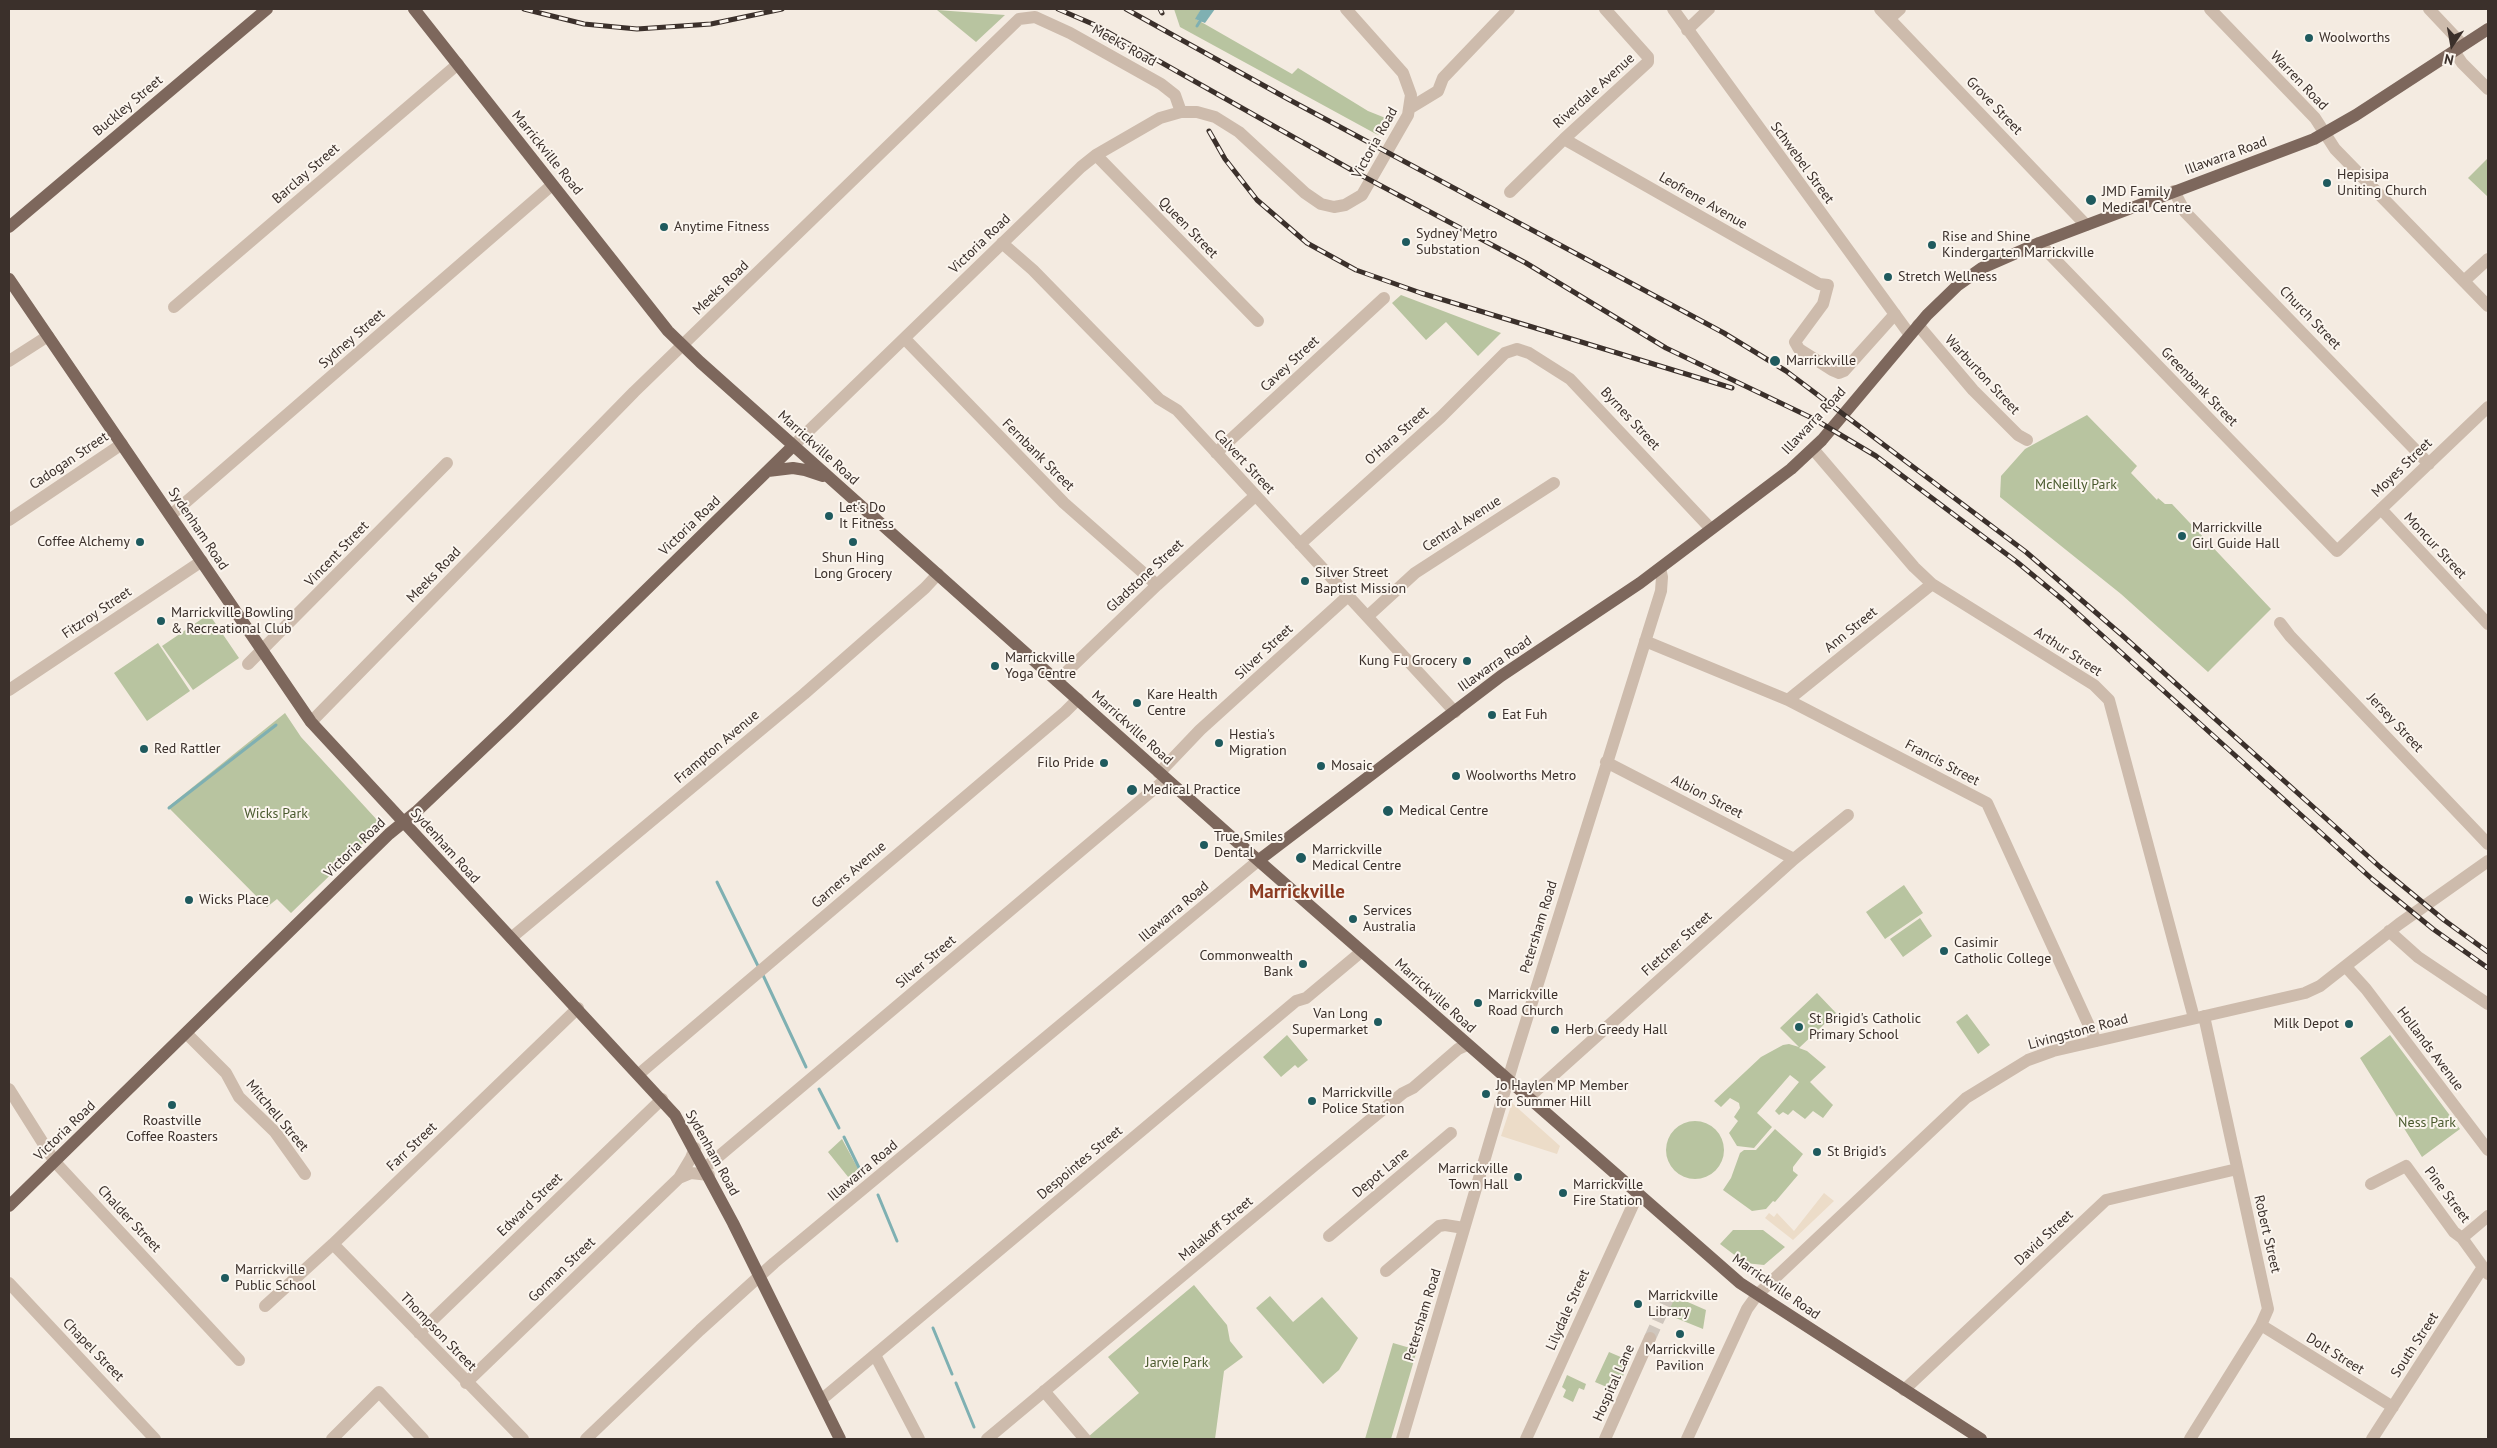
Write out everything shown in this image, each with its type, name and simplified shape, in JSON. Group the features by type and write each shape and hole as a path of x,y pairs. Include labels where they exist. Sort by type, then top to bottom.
{"main road":[{"name":"Buckley Street","path":"9,227 267,9"},
{"name":"Marrickville Road","path":"414,9 668,331 683,346 1163,776 1740,1283 1981,1439"},
{"name":"Illawarra Road","path":"1259,860 1501,676 1660,568 1791,469 1822,439 1914,330 1958,285 1982,268 2039,243 2325,134 2488,29"},
{"name":"Sydenham Road","path":"9,280 171,515 310,722 578,1008 675,1115 695,1148 840,1439"},
{"name":"Victoria Road","path":"9,1206 793,446"},
{"path":"768,471 793,468 805,470 834,482"}],"street":[{"path":"1346,9 1403,73 1411,95 1410,108"},
{"path":"1410,108 1438,91 1443,78 1509,9"},
{"name":"Riverdale Avenue","path":"1510,192 1564,139 1648,62 1648,56 1605,9"},
{"name":"Schwebel Street","path":"1673,9 1894,314 1914,330"},
{"path":"1687,30 1709,9"},
{"name":"Grove Street","path":"1880,9 2086,225"},
{"path":"1890,18 1900,9"},
{"name":"Warren Road","path":"2210,9 2315,118 2335,149 2488,306"},
{"path":"2429,9 2458,48 2462,63 2488,89"},
{"name":"Meeks Road","path":"310,722 634,392 1019,19 1035,17 1070,33 1149,77 1173,92 1180,104 1181,112"},
{"name":"Barclay Street","path":"174,307 458,64"},
{"name":"Victoria Road","path":"793,446 1074,174 1096,155 1160,118 1181,112 1206,114 1230,126 1252,142 1312,199 1334,207 1354,201 1362,195 1410,108"},
{"name":"Leofrene Avenue","path":"1564,139 1819,284 1828,286 1823,304 1795,342 1799,349 1835,372 1842,372 1846,369 1894,314"},
{"name":"Queen Street","path":"1096,155 1258,321"},
{"name":"Sydney Street","path":"171,515 552,184"},
{"name":"Church Street","path":"2174,191 2185,212 2429,464"},
{"name":"Calvert Street","path":"1002,243 1033,270 1159,399 1176,410 1455,712"},
{"name":"Greenbank Street","path":"2039,243 2337,551"},
{"path":"2464,282 2488,259"},
{"name":"Cavey Street","path":"1216,453 1384,298"},
{"name":"Warburton Street","path":"1914,330 2018,435 2027,440"},
{"path":"9,361 48,336"},
{"name":"Fernbank Street","path":"905,339 1064,503 1157,585"},
{"name":"Byrnes Street","path":"1513,350 1529,352 1570,379 1712,529"},
{"name":"O'Hara Street","path":"1300,544 1441,417 1505,353 1513,350"},
{"name":"Moyes Street","path":"2337,551 2488,406"},
{"name":"Cadogan Street","path":"9,520 122,444"},
{"name":"Arthur Street","path":"1813,449 1914,567 1932,584 2094,685 2109,700 2199,1017"},
{"name":"Vincent Street","path":"248,664 447,463"},
{"name":"Central Avenue","path":"1368,616 1415,573 1554,482"},
{"name":"Gladstone Street","path":"1057,681 1157,585 1255,496"},
{"name":"Moncur Street","path":"2381,510 2488,624"},
{"name":"Fitzroy Street","path":"9,690 202,561"},
{"name":"Petersham Road","path":"1402,1439 1508,1080 1661,591 1662,577 1660,568"},
{"name":"Frampton Avenue","path":"511,938 804,694 925,588 938,574"},
{"name":"Ann Street","path":"1788,700 1932,584"},
{"name":"Silver Street","path":"707,1172 1163,776 1200,730 1348,596"},
{"name":"Jersey Street","path":"2280,623 2488,844"},
{"name":"Francis Street","path":"1645,641 1788,700 1987,803 2096,1041"},
{"name":"Garners Avenue","path":"639,1074 1064,712 1078,698"},
{"name":"Albion Street","path":"1606,762 1794,859"},
{"name":"Fletcher Street","path":"1528,1098 1794,859 1848,815"},
{"name":"Illawarra Road","path":"586,1439 760,1276 1259,860"},
{"name":"Livingstone Road","path":"1687,1439 1748,1308 1757,1295 1966,1098 2028,1060 2053,1051 2305,993 2320,986 2394,927 2488,861"},
{"path":"2394,927 2418,957 2488,1004"},
{"name":"Despointes Street","path":"821,1400 1296,1001 1306,998 1362,952"},
{"name":"Hollands Avenue","path":"2346,967 2366,989 2488,1150"},
{"name":"Farr Street","path":"265,1306 333,1244 578,1008"},
{"name":"Robert Street","path":"2190,1439 2261,1325 2268,1309 2237,1169 2199,1017"},
{"name":"Mitchell Street","path":"186,1034 226,1073 240,1097 274,1132 305,1174"},
{"name":"Malakoff Street","path":"987,1439 1315,1165 1403,1093 1413,1088 1458,1049 1468,1045"},
{"name":"Chalder Street","path":"9,1089 55,1162 239,1360"},
{"name":"Edward Street","path":"419,1333 662,1099"},
{"name":"Depot Lane","path":"1329,1236 1451,1133"},
{"name":"Gorman Street","path":"466,1383 679,1178 695,1148"},
{"name":"Pine Street","path":"2371,1184 2406,1166 2454,1232 2462,1238 2486,1270"},
{"name":"David Street","path":"1904,1390 2106,1200 2237,1169"},
{"path":"679,1178 691,1173 707,1172"},
{"name":"Lilydale Street","path":"1526,1439 1638,1194"},
{"path":"2462,1238 2488,1216"},
{"path":"1386,1270 1439,1226 1450,1225 1464,1228"},
{"name":"Thompson Street","path":"333,1244 466,1383 523,1439"},
{"name":"South Street","path":"2372,1439 2486,1270"},
{"name":"Chapel Street","path":"9,1283 155,1439"},
{"name":"Dolt Street","path":"2261,1325 2393,1407"},
{"name":"Hospital Lane","path":"1605,1439 1650,1338"},
{"path":"875,1354 918,1439"},
{"path":"1044,1391 1085,1439"},
{"path":"332,1439 379,1392 423,1439"}],"green space":[{"path":"1174,9 1201,9 1196,19 1292,74 1298,68 1368,111 1388,119 1379,135 1180,27"},
{"path":"937,10 1005,15 976,42"},
{"path":"2488,158 2488,197 2468,178"},
{"path":"1401,295 1501,333 1478,356 1446,322 1426,340 1392,303"},
{"name":"McNeilly Park","path":"2087,415 2137,466 2131,473 2157,500 2158,498 2165,504 2172,504 2271,609 2208,672 2121,594 2000,497 2001,476 2025,449"},
{"path":"209,614 239,658 193,690 162,646"},
{"path":"158,643 190,691 147,721 114,673"},
{"name":"Wicks Park","path":"285,713 301,737 378,821 379,828 291,913 277,899 267,907 168,807"},
{"path":"1904,885 1923,913 1885,939 1866,912"},
{"path":"1920,918 1932,936 1903,957 1890,939"},
{"path":"1817,993 1836,1013 1799,1048 1807,1051 1826,1067 1810,1082 1833,1105 1823,1118 1813,1111 1805,1119 1793,1110 1788,1115 1783,1112 1779,1115 1775,1111 1799,1082 1790,1075 1757,1113 1772,1127 1754,1148 1737,1146 1729,1133 1738,1121 1734,1117 1740,1108 1739,1103 1730,1098 1721,1107 1714,1101 1761,1057 1783,1045 1789,1044 1799,1047 1780,1028"},
{"path":"1967,1014 1990,1045 1978,1054 1956,1022"},
{"path":"1287,1035 1308,1060 1298,1068 1295,1065 1281,1077 1263,1057"},
{"name":"Ness Park","path":"2390,1035 2460,1129 2422,1157 2360,1058"},
{"path":"1689,1121 1701,1121 1716,1129 1724,1144 1724,1156 1716,1171 1701,1179 1689,1179 1674,1171 1666,1156 1666,1144 1674,1129"},
{"path":"1775,1129 1803,1154 1793,1167 1793,1171 1798,1175 1775,1202 1773,1201 1766,1209 1752,1211 1723,1190 1731,1178 1740,1153 1744,1150 1756,1150"},
{"path":"842,1139 862,1176 853,1183 828,1152"},
{"path":"1733,1230 1763,1230 1785,1247 1764,1265 1745,1263 1720,1244"},
{"name":"Jarvie Park","path":"1194,1285 1227,1325 1230,1341 1243,1357 1224,1371 1215,1439 1090,1439 1088,1437 1139,1393 1108,1357"},
{"path":"1270,1296 1293,1322 1322,1297 1358,1338 1339,1370 1323,1384 1256,1308"},
{"path":"1674,1296 1706,1310 1703,1329 1666,1314"},
{"path":"1393,1343 1417,1350 1391,1439 1365,1439"},
{"path":"1609,1352 1630,1361 1616,1391 1595,1382"},
{"path":"1567,1375 1586,1384 1584,1390 1579,1388 1573,1402 1563,1397 1566,1390 1562,1387"}],"shaded area":[{"path":"1512,1103 1560,1146 1557,1154 1501,1136"},
{"path":"1824,1193 1834,1201 1793,1240 1765,1218 1769,1213 1774,1217 1777,1213 1794,1231"}],"water":[{"path":"1201,9 1215,9 1205,23 1195,19"}],"waterway":[{"path":"1197,26 1202,18"},
{"path":"169,808 276,725"},
{"path":"717,882 759,968"},
{"path":"762,973 806,1067"},
{"path":"819,1089 839,1128"},
{"path":"844,1137 863,1176"},
{"path":"878,1195 897,1241"},
{"path":"933,1328 952,1374"},
{"path":"956,1383 974,1427"}],"tunnel":[{"path":"1650,1338 1671,1292"}],"railway":[{"path":"524,9 584,24 637,29 711,24 782,9"},
{"path":"1058,9 1095,25 1357,173 1526,263 1666,348 1814,419 1876,456 2017,562 2063,600 2372,879 2433,929 2488,968"},
{"path":"1126,9 1288,99 1724,333 1786,371 2026,552 2123,636 2380,867 2444,920 2488,952"},
{"path":"1160,9 1162,13"},
{"path":"1209,131 1225,159 1257,200 1307,243 1356,270 1421,293 1732,388"}],"place":[{"name":"Woolworths","path":"2309,38"},
{"name":"Hepisipa Uniting Church","path":"2327,183"},
{"name":"JMD Family Medical Centre","path":"2091,200"},
{"name":"Anytime Fitness","path":"664,227"},
{"name":"Sydney Metro Substation","path":"1406,242"},
{"name":"Rise and Shine Kindergarten Marrickville","path":"1932,245"},
{"name":"Stretch Wellness","path":"1888,277"},
{"name":"Marrickville","path":"1775,361"},
{"name":"Let's Do It Fitness","path":"829,516"},
{"name":"Marrickville Girl Guide Hall","path":"2182,536"},
{"name":"Coffee Alchemy","path":"140,542"},
{"name":"Shun Hing Long Grocery","path":"853,542"},
{"name":"Silver Street Baptist Mission","path":"1305,581"},
{"name":"Marrickville Bowling & Recreational Club","path":"161,621"},
{"name":"Kung Fu Grocery","path":"1467,661"},
{"name":"Marrickville Yoga Centre","path":"995,666"},
{"name":"Kare Health Centre","path":"1137,703"},
{"name":"Eat Fuh","path":"1492,715"},
{"name":"Hestia's Migration","path":"1219,743"},
{"name":"Red Rattler","path":"144,749"},
{"name":"Filo Pride","path":"1104,763"},
{"name":"Mosaic","path":"1321,766"},
{"name":"Woolworths Metro","path":"1456,776"},
{"name":"Medical Practice","path":"1132,790"},
{"name":"Medical Centre","path":"1388,811"},
{"name":"True Smiles Dental","path":"1204,845"},
{"name":"Marrickville Medical Centre","path":"1301,858"},
{"name":"Wicks Place","path":"189,900"},
{"name":"Services Australia","path":"1353,919"},
{"name":"Casimir Catholic College","path":"1944,951"},
{"name":"Commonwealth Bank","path":"1303,964"},
{"name":"Marrickville Road Church","path":"1478,1003"},
{"name":"Van Long Supermarket","path":"1378,1022"},
{"name":"Milk Depot","path":"2349,1024"},
{"name":"St Brigid's Catholic Primary School","path":"1799,1027"},
{"name":"Herb Greedy Hall","path":"1555,1030"},
{"name":"Jo Haylen MP Member for Summer Hill","path":"1486,1094"},
{"name":"Marrickville Police Station","path":"1312,1101"},
{"name":"Roastville Coffee Roasters","path":"172,1105"},
{"name":"St Brigid's","path":"1817,1152"},
{"name":"Marrickville Town Hall","path":"1518,1177"},
{"name":"Marrickville Fire Station","path":"1563,1193"},
{"name":"Marrickville Public School","path":"225,1278"},
{"name":"Marrickville Library","path":"1638,1304"},
{"name":"Marrickville Pavilion","path":"1680,1334"}],"district":[{"name":"Marrickville","path":"1297,893"}]}
